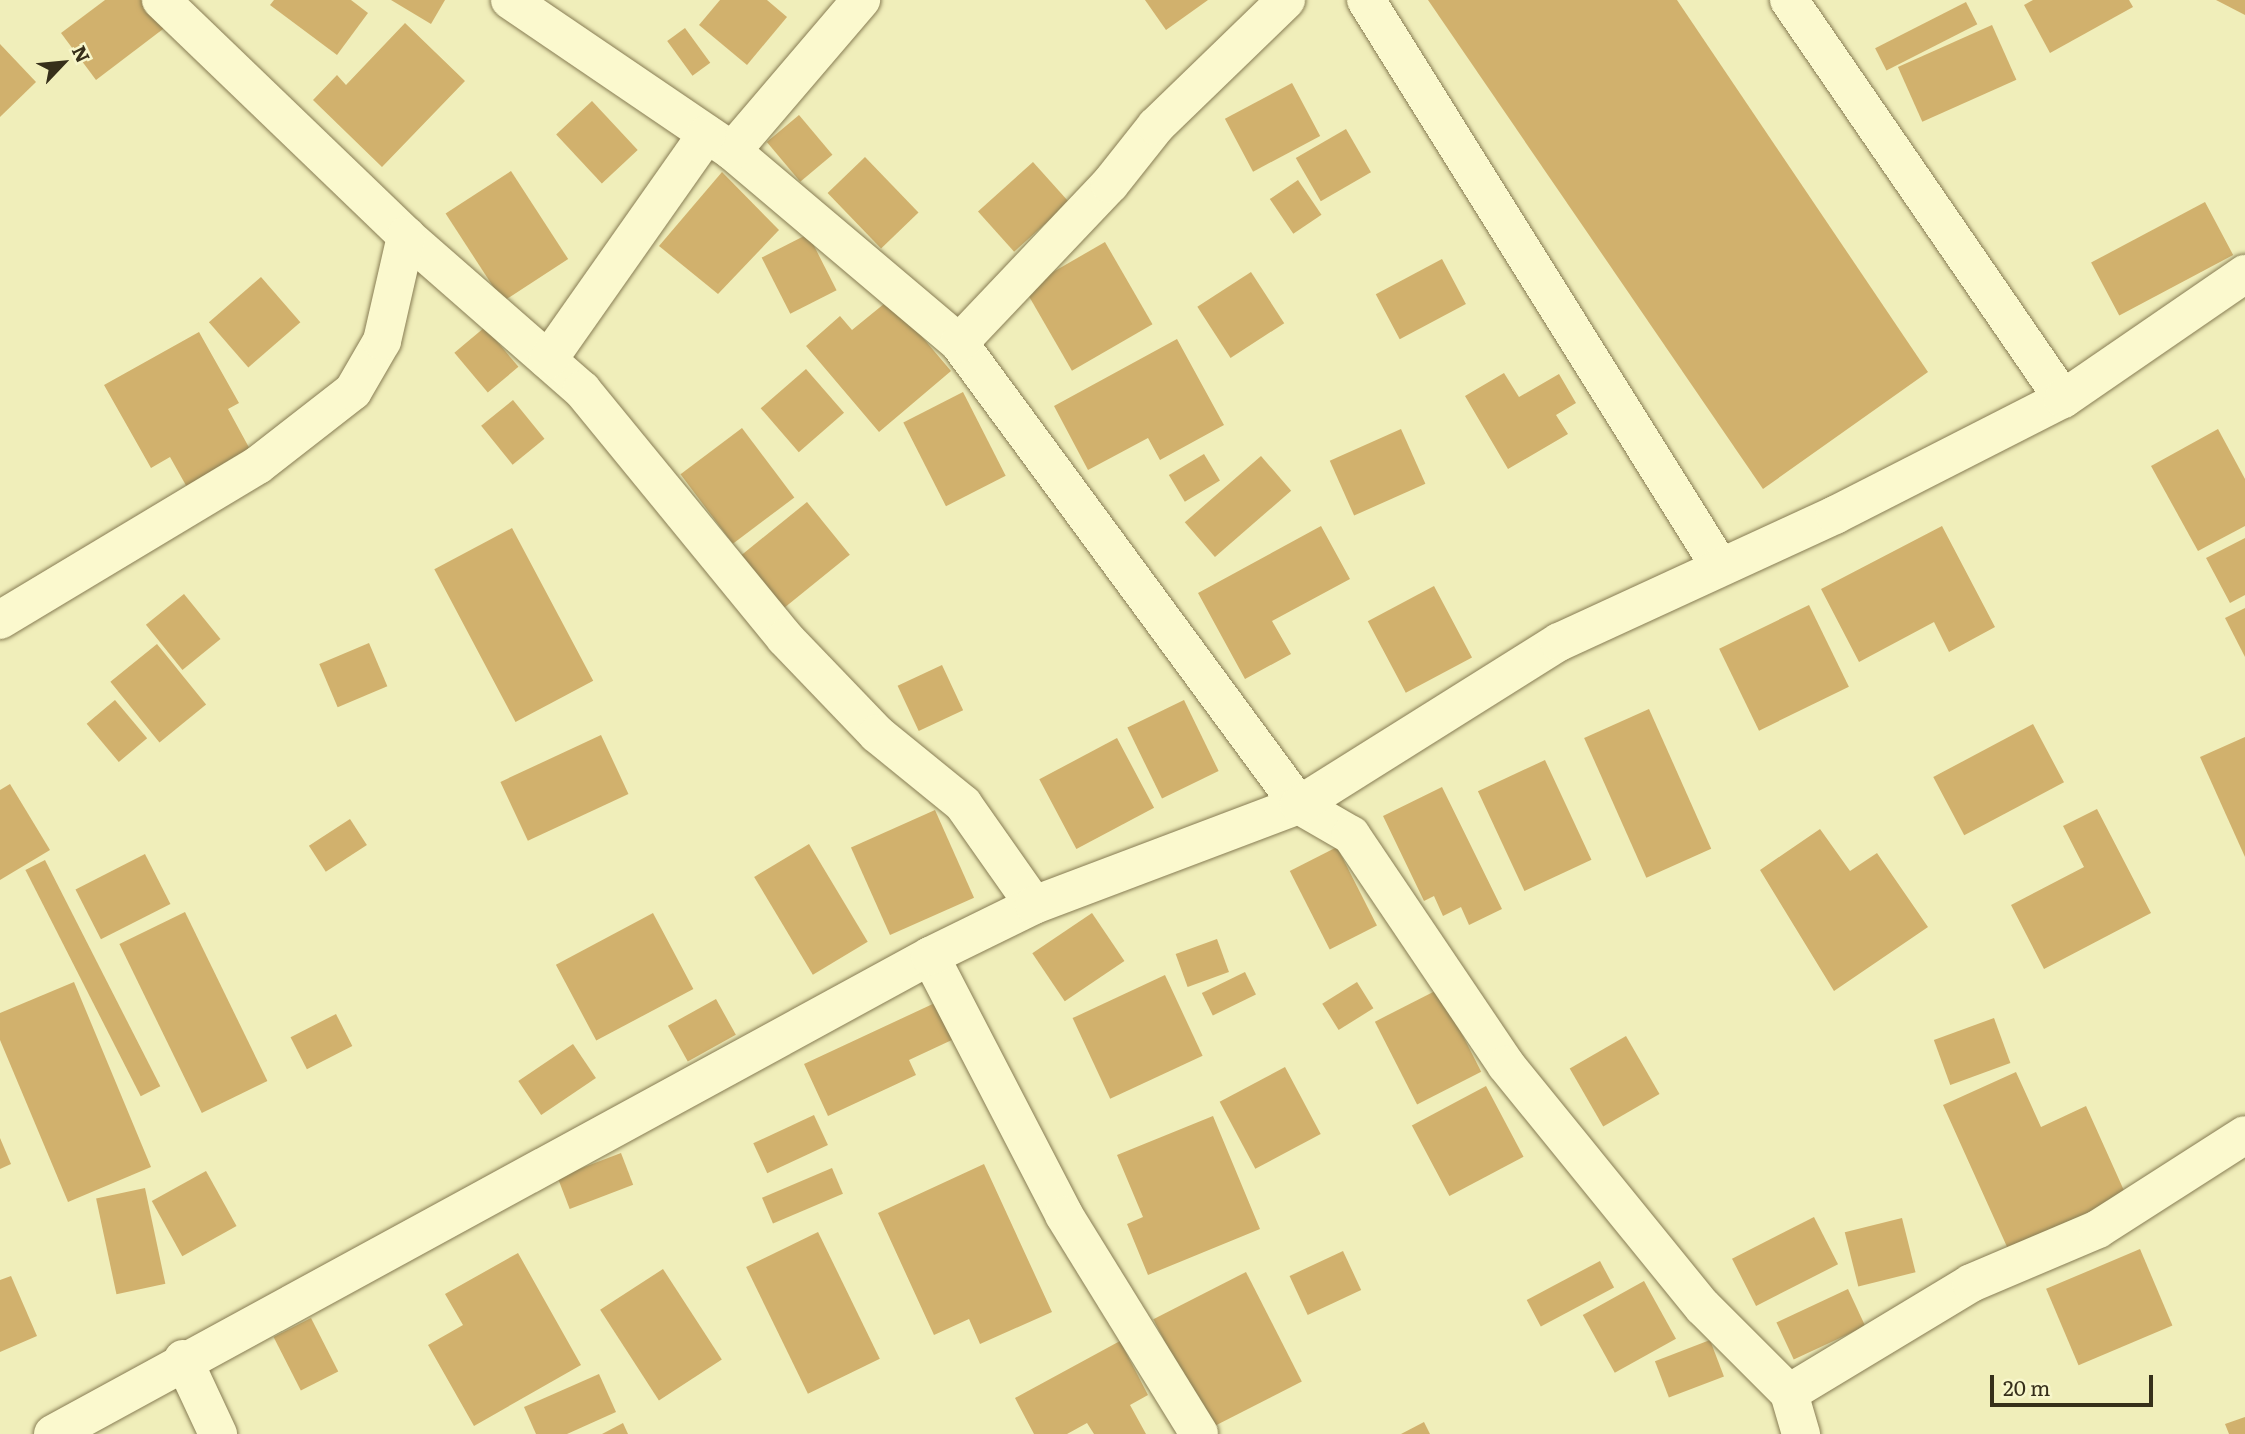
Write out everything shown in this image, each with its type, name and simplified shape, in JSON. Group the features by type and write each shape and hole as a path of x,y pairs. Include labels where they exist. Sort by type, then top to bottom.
{"street":[{"path":"161,0 406,236 582,390 785,638 877,734 964,804 1034,905"},
{"path":"510,0 719,143 959,344 1299,805 1351,835 1506,1065 1703,1307 1789,1393 1801,1434"},
{"path":"548,360 719,143 861,0"},
{"path":"959,344 1110,184 1156,126 1286,0"},
{"path":"1366,0 1720,567"},
{"path":"1789,0 2063,399"},
{"path":"0,620 258,465 353,391 382,341 406,236"},
{"path":"53,1434 183,1359 930,956 1034,905 1299,805 1559,642 1720,567 2063,399 2245,274"},
{"path":"930,956 1064,1215 1199,1434"},
{"path":"1789,1393 1971,1283 2098,1228 2245,1135"},
{"path":"183,1359 218,1434"}],"building":[{"path":"105,0 152,0 171,23 96,80 61,33"},
{"path":"274,0 351,0 368,13 337,55 270,5"},
{"path":"391,0 445,0 431,24"},
{"path":"720,0 767,0 787,17 747,65 699,25"},
{"path":"1145,0 1208,0 1166,30"},
{"path":"1428,0 1677,0 1928,372 1763,489"},
{"path":"2033,0 2129,0 2133,7 2050,53 2024,5"},
{"path":"2216,0 2245,0 2245,15"},
{"path":"1966,2 1977,24 1886,71 1875,48"},
{"path":"405,23 465,81 382,167 313,100 337,75 346,85"},
{"path":"1992,25 2016,80 1922,122 1898,67"},
{"path":"685,28 710,63 692,76 667,41"},
{"path":"0,44 36,82 0,117"},
{"path":"1292,83 1320,136 1253,172 1225,119"},
{"path":"592,101 638,150 602,183 556,134"},
{"path":"799,115 832,155 800,182 767,142"},
{"path":"1346,129 1371,172 1321,201 1296,158"},
{"path":"865,157 918,212 881,249 828,193"},
{"path":"1033,162 1069,202 1014,252 978,212"},
{"path":"511,171 568,259 503,302 446,213"},
{"path":"722,172 779,230 718,294 659,246"},
{"path":"1298,180 1321,215 1293,234 1270,199"},
{"path":"2205,202 2233,255 2119,316 2091,263"},
{"path":"808,234 837,290 790,314 762,258"},
{"path":"1105,242 1152,324 1072,371 1024,288"},
{"path":"1442,259 1466,304 1400,339 1376,294"},
{"path":"1251,272 1284,323 1231,358 1197,307"},
{"path":"261,277 300,322 248,368 209,322"},
{"path":"890,299 951,371 879,432 806,346 840,316 852,330"},
{"path":"485,327 518,367 488,393 454,353"},
{"path":"199,332 239,403 228,409 252,453 188,489 170,457 151,468 104,385"},
{"path":"1177,339 1224,425 1160,460 1148,438 1088,470 1054,406"},
{"path":"806,369 844,413 799,452 761,408"},
{"path":"1504,373 1519,397 1559,374 1576,403 1556,415 1568,434 1508,469 1465,396"},
{"path":"963,392 1006,476 946,506 903,422"},
{"path":"513,400 544,439 513,465 481,426"},
{"path":"742,428 794,497 733,544 681,474"},
{"path":"1401,429 1425,484 1354,516 1330,461"},
{"path":"2218,429 2245,479 2245,526 2198,551 2151,466"},
{"path":"1204,454 1220,481 1185,502 1169,475"},
{"path":"1261,456 1291,491 1215,557 1185,522"},
{"path":"807,502 850,555 781,611 738,558"},
{"path":"1321,526 1350,579 1272,621 1291,654 1245,679 1198,593"},
{"path":"1942,526 1995,627 1949,652 1934,622 1859,662 1821,589"},
{"path":"512,528 593,681 516,722 434,569"},
{"path":"2245,538 2245,595 2230,603 2206,558"},
{"path":"1434,586 1472,658 1406,693 1368,621"},
{"path":"184,594 221,639 182,670 146,625"},
{"path":"1809,605 1849,687 1759,731 1719,649"},
{"path":"2245,608 2245,657 2225,618"},
{"path":"369,643 387,686 338,707 319,664"},
{"path":"157,644 206,705 159,742 110,682"},
{"path":"942,665 963,710 919,731 898,686"},
{"path":"115,700 147,738 119,762 87,724"},
{"path":"1184,700 1219,771 1162,799 1127,728"},
{"path":"1649,709 1711,849 1646,878 1584,738"},
{"path":"2033,724 2064,782 1964,835 1933,777"},
{"path":"601,735 628,794 528,841 500,782"},
{"path":"2245,737 2245,857 2200,757"},
{"path":"1117,738 1154,808 1076,849 1039,779"},
{"path":"1545,760 1591,860 1524,891 1478,791"},
{"path":"10,784 50,850 0,880 0,790"},
{"path":"1442,787 1502,909 1469,925 1461,907 1443,916 1434,896 1424,901 1383,816"},
{"path":"2097,809 2151,913 2044,969 2011,905 2084,867 2063,826"},
{"path":"935,810 974,898 890,935 851,847"},
{"path":"350,819 367,845 326,872 309,846"},
{"path":"1820,829 1850,871 1877,853 1928,927 1834,991 1760,870"},
{"path":"809,844 868,942 813,975 754,877"},
{"path":"1337,847 1377,925 1330,949 1290,871"},
{"path":"145,854 170,904 101,939 76,889"},
{"path":"45,860 160,1086 141,1096 25,870"},
{"path":"185,912 267,1081 202,1113 119,944"},
{"path":"653,913 693,989 596,1041 556,965"},
{"path":"1092,913 1124,961 1065,1001 1032,953"},
{"path":"1217,939 1229,972 1188,987 1176,954"},
{"path":"1245,972 1256,994 1213,1016 1202,993"},
{"path":"1165,975 1203,1056 1110,1099 1073,1018"},
{"path":"74,982 151,1167 68,1202 0,1040 0,1013"},
{"path":"1357,982 1373,1008 1339,1030 1322,1004"},
{"path":"1439,989 1481,1072 1417,1105 1375,1022"},
{"path":"716,999 736,1035 688,1062 668,1026"},
{"path":"937,1002 954,1039 909,1060 916,1075 828,1116 804,1064"},
{"path":"336,1014 352,1046 307,1069 291,1037"},
{"path":"1994,1018 2010,1063 1950,1085 1934,1040"},
{"path":"1626,1036 1660,1094 1603,1127 1570,1068"},
{"path":"573,1044 596,1078 541,1115 518,1081"},
{"path":"1285,1067 1321,1134 1255,1169 1220,1102"},
{"path":"2016,1072 2041,1127 2086,1106 2126,1195 2008,1249 1943,1105"},
{"path":"1486,1086 1524,1157 1449,1196 1412,1125"},
{"path":"814,1115 828,1145 767,1173 753,1143"},
{"path":"1213,1116 1260,1229 1148,1275 1127,1224 1143,1217 1117,1155"},
{"path":"0,1138 11,1164 0,1169"},
{"path":"621,1153 633,1185 570,1209 558,1177"},
{"path":"984,1164 1052,1312 980,1344 969,1319 934,1335 878,1213"},
{"path":"832,1168 843,1194 773,1223 762,1198"},
{"path":"206,1171 237,1226 182,1256 152,1201"},
{"path":"145,1188 165,1284 116,1294 96,1198"},
{"path":"1814,1217 1838,1264 1756,1306 1732,1259"},
{"path":"1902,1218 1916,1272 1858,1287 1845,1232"},
{"path":"818,1232 880,1359 808,1394 746,1267"},
{"path":"2140,1249 2172,1325 2079,1365 2046,1289"},
{"path":"1343,1251 1361,1290 1308,1315 1290,1276"},
{"path":"518,1253 581,1365 474,1426 428,1345 463,1325 445,1294"},
{"path":"1600,1261 1614,1287 1541,1326 1527,1300"},
{"path":"663,1269 722,1360 659,1400 600,1310"},
{"path":"1246,1272 1302,1382 1209,1429 1153,1319"},
{"path":"11,1276 37,1336 0,1352 0,1280"},
{"path":"1644,1281 1676,1339 1615,1373 1583,1315"},
{"path":"1848,1289 1865,1326 1794,1360 1776,1322"},
{"path":"311,1318 338,1371 301,1391 274,1337"},
{"path":"1710,1340 1724,1376 1669,1398 1655,1361"},
{"path":"1120,1341 1148,1395 1130,1405 1146,1434 1094,1434 1087,1423 1067,1434 1034,1434 1015,1398"},
{"path":"599,1374 616,1412 567,1434 536,1434 524,1407"},
{"path":"2245,1417 2245,1434 2229,1434 2225,1424"},
{"path":"1424,1422 1430,1434 1401,1434"},
{"path":"623,1423 628,1434 602,1434"}]}
